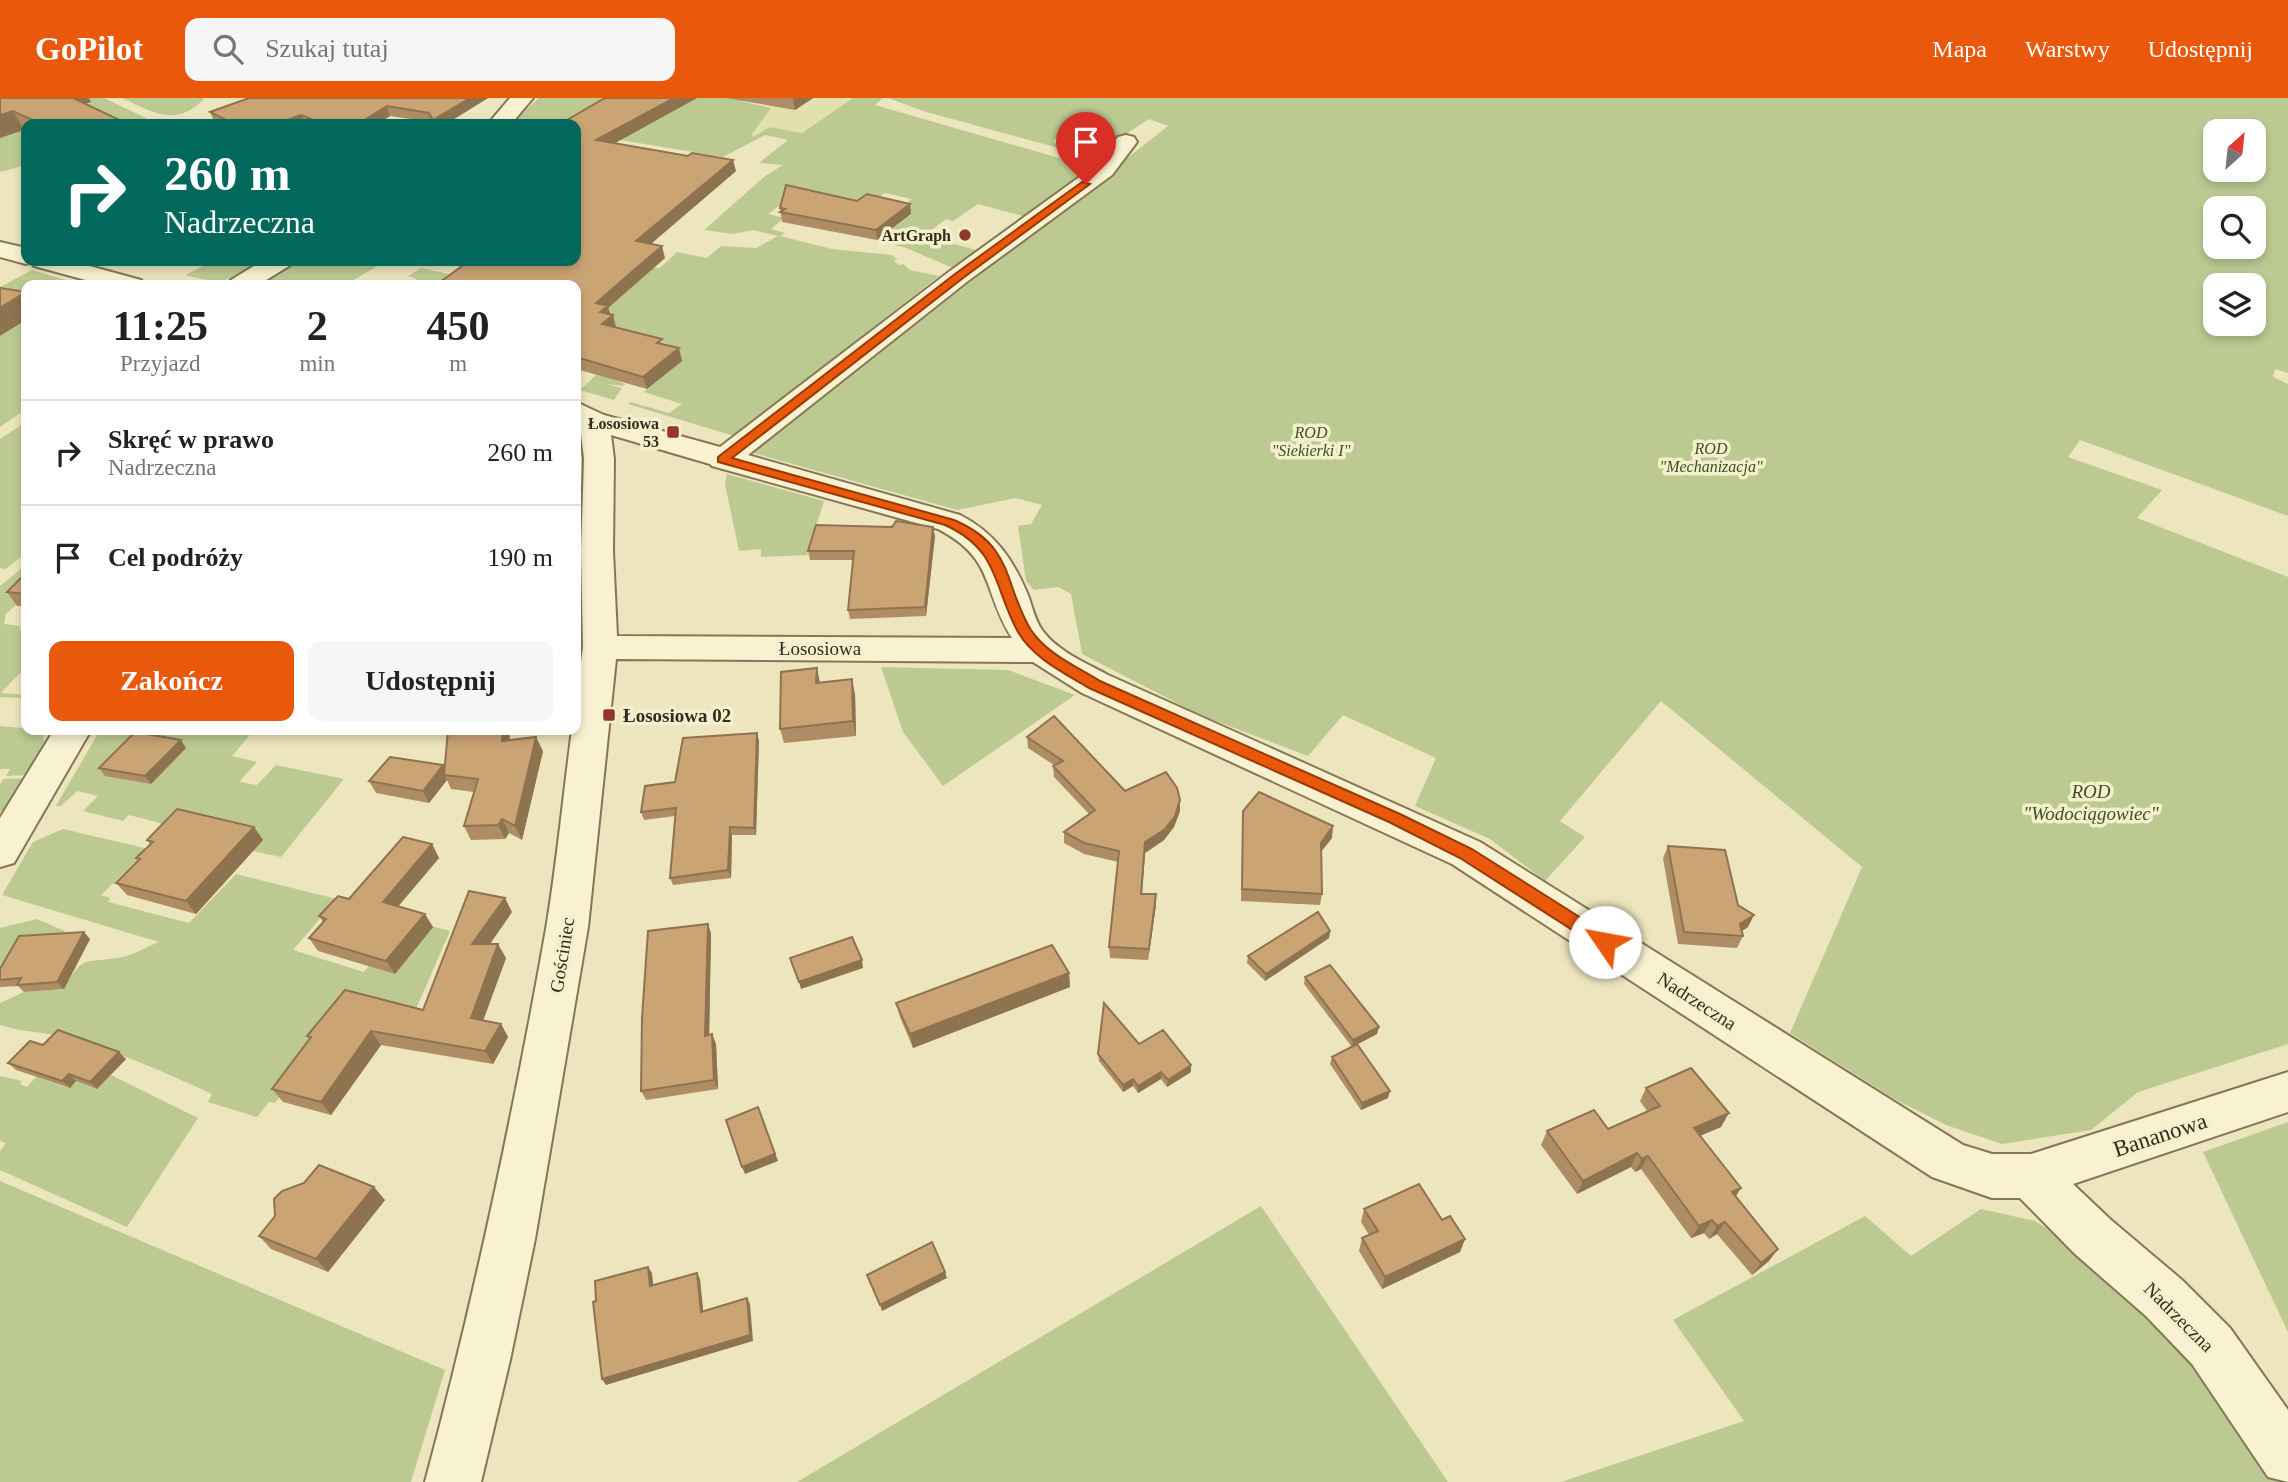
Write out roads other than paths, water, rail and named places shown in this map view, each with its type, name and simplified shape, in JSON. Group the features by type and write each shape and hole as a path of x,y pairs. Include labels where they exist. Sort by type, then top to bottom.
{"street":[{"path":"503,119 522,98"},
{"path":"723,460 959,276 1104,170 1126,142"},
{"path":"0,249 21,255"},
{"path":"62,266 113,280"},
{"path":"248,280 272,266"},
{"name":"Nadrzeczna","path":"585,416 723,460 949,522 966,530 996,559 1025,631 1040,650 1094,684 1466,853 1949,1162 1992,1176 2031,1176 2093,1237 2164,1298 2211,1346 2288,1457"},
{"name":"Gościniec","path":"453,1482 490,1333 550,1027 569,914 600,647 597,551 599,459 585,416"},
{"name":"Łososiowa","path":"600,647 1040,650"},
{"path":"0,852 70,735"},
{"name":"Bananowa","path":"2031,1176 2288,1091"}],"place":[{"name":"ArtGraph","path":"965,235"},
{"name":"Łososiowa 53","path":"673,432"},
{"name":"Łososiowa 02","path":"609,715"}],"park label":[{"name":"ROD \"Siekierki I\"","path":"1311,441"},
{"name":"ROD \"Mechanizacja\"","path":"1711,457"},
{"name":"ROD \"Wodociągowiec\"","path":"2091,802"}]}
